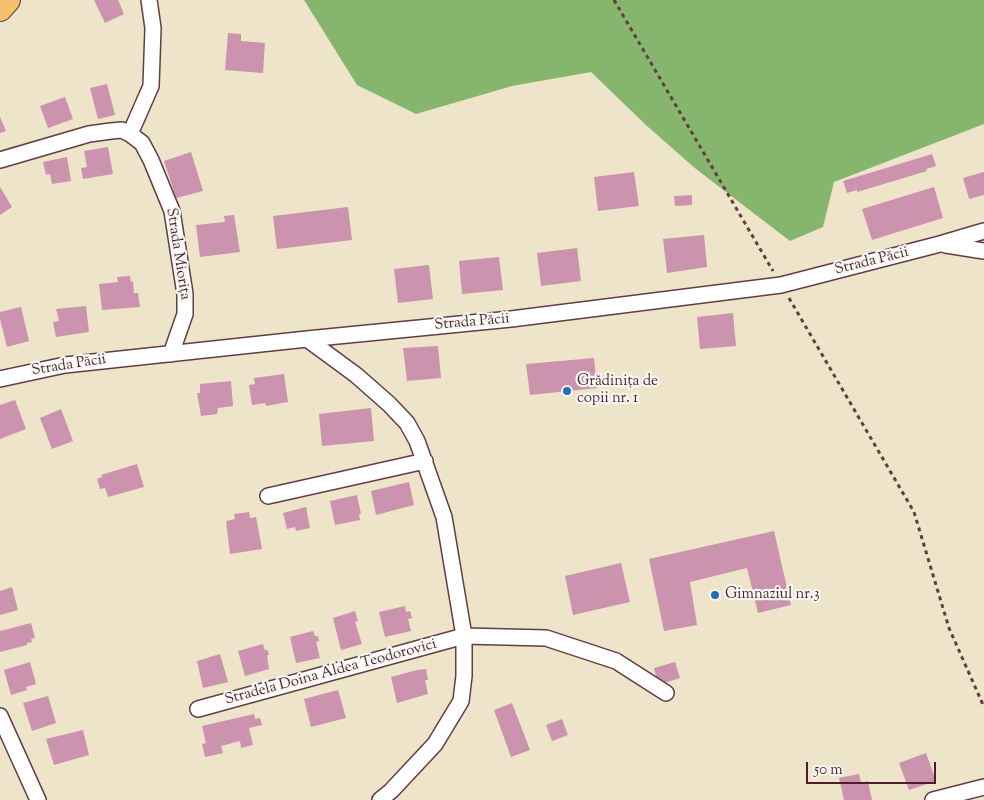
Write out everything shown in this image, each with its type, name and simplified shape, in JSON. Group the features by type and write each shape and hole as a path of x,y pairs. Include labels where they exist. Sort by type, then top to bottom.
{"main road":[{"path":"0,8 8,0"}],"street":[{"path":"0,160 89,134 122,130 130,134 150,86 153,28 149,0"},
{"name":"Strada Miorița","path":"130,134 142,143 172,211 186,304 185,314 171,354"},
{"name":"Strada Păcii","path":"0,379 65,365 307,339 512,320 781,284 984,231"},
{"name":"Strada Păcii","path":"940,244 984,251"},
{"path":"307,339 356,376 389,404 407,423 426,461 444,516 464,636 464,676 461,701 434,744 391,791 380,800"},
{"path":"268,496 426,461"},
{"name":"Stradela Doina Aldea Teodorovici","path":"198,709 464,636 546,638 616,661 666,693"},
{"path":"0,716 38,800"},
{"path":"933,800 984,787"}],"path":[{"path":"614,0 914,512 949,628 984,707"}],"green space":[{"path":"304,0 984,0 984,124 834,182 823,227 790,241 696,169 647,126 591,72 512,86 416,114 357,85"}],"building":[{"path":"94,0 118,0 124,14 105,23"},
{"path":"228,33 241,34 241,41 265,43 263,73 225,70"},
{"path":"107,84 115,115 98,119 90,88"},
{"path":"65,97 73,119 48,128 40,106"},
{"path":"0,117 6,131 0,133"},
{"path":"108,147 113,174 83,179 81,168 87,167 84,151"},
{"path":"191,152 203,191 176,198 164,161"},
{"path":"932,154 936,166 926,169 927,171 857,192 857,190 847,193 843,181"},
{"path":"67,157 71,181 52,184 50,174 46,175 43,162"},
{"path":"634,172 639,206 598,211 594,177"},
{"path":"984,172 984,195 969,199 963,178"},
{"path":"0,187 12,207 0,215"},
{"path":"934,187 943,218 872,240 862,209"},
{"path":"692,195 692,205 675,206 674,196"},
{"path":"348,207 352,240 277,249 273,216"},
{"path":"234,215 240,252 200,257 196,225 225,222 224,216"},
{"path":"704,235 707,267 667,273 663,239"},
{"path":"577,248 581,281 541,286 537,253"},
{"path":"499,257 503,290 462,294 459,261"},
{"path":"429,265 433,299 398,303 394,269"},
{"path":"130,276 131,282 133,281 134,293 138,293 140,307 102,310 99,284 118,282 117,277"},
{"path":"86,306 89,332 56,337 53,322 59,321 56,309"},
{"path":"21,307 29,341 7,347 0,312"},
{"path":"733,313 736,346 700,349 697,317"},
{"path":"438,346 441,378 407,381 403,348"},
{"path":"594,358 597,388 530,395 526,364"},
{"path":"284,374 288,402 266,406 265,403 252,405 249,385 255,384 254,378"},
{"path":"231,381 233,406 218,408 217,414 201,416 197,393 200,393 200,384"},
{"path":"15,400 26,429 0,439 0,405"},
{"path":"371,408 374,441 322,446 319,414"},
{"path":"61,409 73,441 52,449 40,418"},
{"path":"137,464 144,487 108,497 105,488 100,489 97,479 102,477 101,475"},
{"path":"409,482 414,505 376,515 371,491"},
{"path":"357,495 361,514 359,514 360,520 335,525 330,501"},
{"path":"306,507 310,528 296,531 295,527 287,529 283,513"},
{"path":"249,512 250,518 256,517 262,549 230,554 226,521 235,519 234,514"},
{"path":"774,531 791,605 758,613 747,568 690,582 697,625 664,631 649,559"},
{"path":"621,563 630,602 573,615 565,576"},
{"path":"12,587 18,610 0,615 0,591"},
{"path":"405,606 406,612 410,611 412,618 408,619 411,631 385,637 379,612"},
{"path":"355,611 358,621 355,622 362,644 341,650 333,618"},
{"path":"31,623 35,638 31,639 32,642 0,652 0,631"},
{"path":"313,631 315,636 318,636 319,641 316,642 320,658 296,663 290,637"},
{"path":"263,644 265,651 267,649 269,655 267,655 269,669 245,676 238,651"},
{"path":"220,654 228,682 203,688 197,661"},
{"path":"30,662 36,684 26,687 27,690 11,695 4,670"},
{"path":"675,662 680,678 658,685 654,668"},
{"path":"426,669 428,680 425,680 428,694 397,703 391,677"},
{"path":"338,690 346,718 311,727 304,699"},
{"path":"48,696 56,723 32,731 23,703"},
{"path":"512,703 530,750 511,757 494,710"},
{"path":"254,714 255,719 260,718 262,725 249,728 253,745 241,748 240,741 221,746 223,753 205,757 202,744 206,743 202,726"},
{"path":"562,719 568,735 552,741 546,725"},
{"path":"83,730 89,755 54,765 46,739"},
{"path":"926,753 936,781 909,790 899,763"},
{"path":"859,774 861,783 868,781 872,800 844,800 839,778"}],"place":[{"name":"Grădinița de copii nr. 1","path":"567,391"},
{"name":"Gimnaziul nr.3","path":"715,595"}]}
